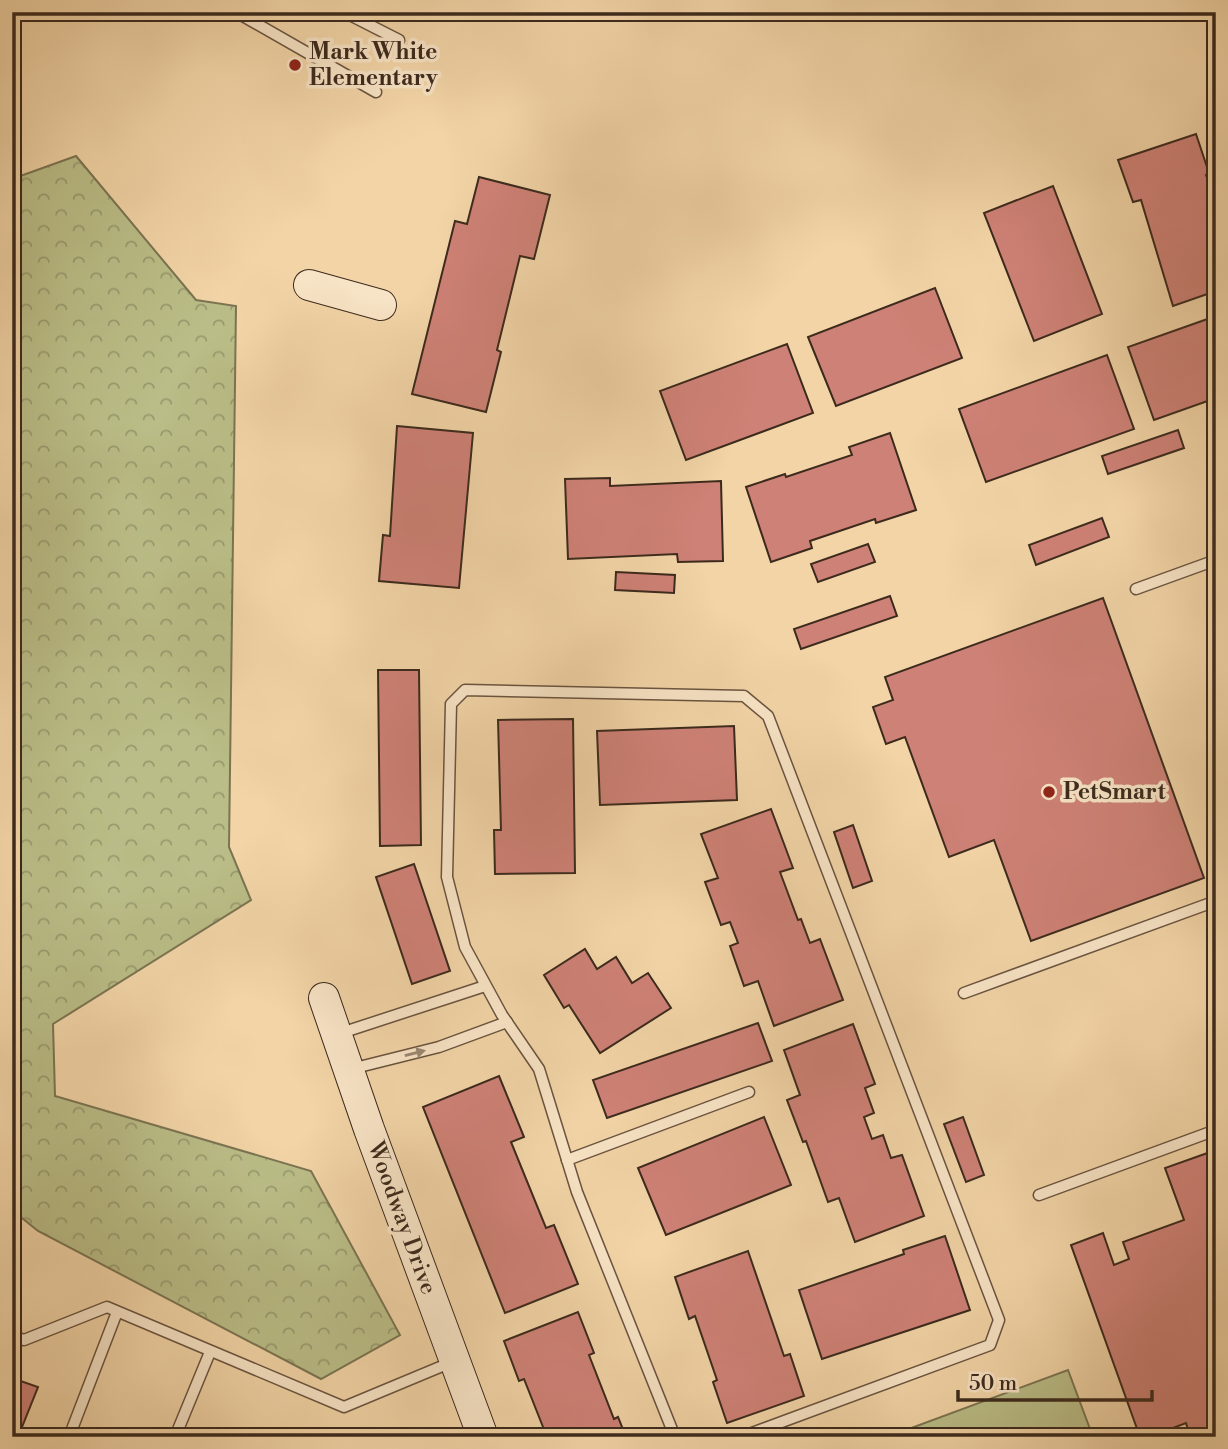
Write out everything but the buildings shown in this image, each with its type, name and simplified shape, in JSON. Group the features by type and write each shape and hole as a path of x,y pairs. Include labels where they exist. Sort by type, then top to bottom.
{"street":[{"path":"309,285 381,304"},
{"name":"Woodway Drive","path":"324,998 483,1437"}],"lane":[{"path":"236,12 376,92"},
{"path":"344,12 399,40"},
{"path":"1136,589 1216,560"},
{"path":"675,1437 577,1192 539,1069 507,1023 465,947 447,877 451,704 465,690 744,696 768,716 999,1320 990,1345 741,1437"},
{"path":"964,993 1216,901"},
{"path":"336,1035 485,986"},
{"path":"348,1070 439,1047 507,1023"},
{"path":"567,1160 749,1092"},
{"path":"1039,1195 1216,1130"},
{"path":"12,1336 24,1340 107,1307 344,1407 455,1361"},
{"path":"69,1437 117,1312"},
{"path":"175,1437 210,1352"}],"green space":[{"path":"76,156 196,300 236,306 229,847 251,900 53,1024 55,1096 311,1171 400,1335 321,1379 38,1231 12,1210 12,179"},
{"path":"1068,1370 1093,1437 887,1437"}],"place":[{"name":"Mark White Elementary","path":"295,65"},
{"name":"PetSmart","path":"1049,792"}]}
